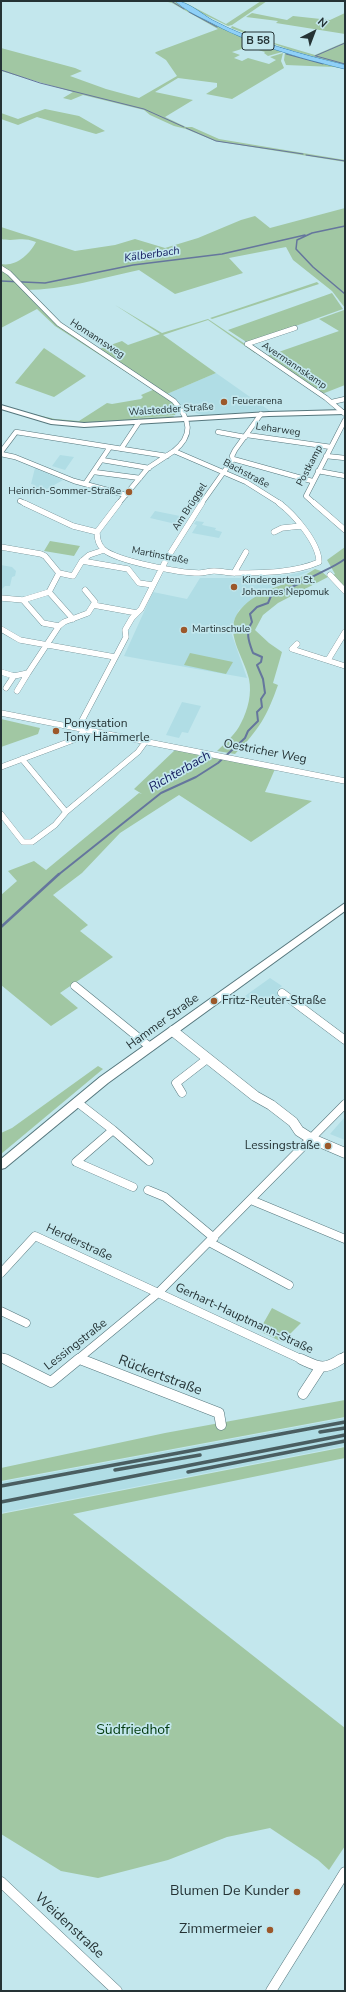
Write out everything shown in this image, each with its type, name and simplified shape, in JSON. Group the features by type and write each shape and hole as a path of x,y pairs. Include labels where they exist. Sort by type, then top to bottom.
{"main road":[{"name":"B 58","path":"177,1 208,20 243,35 296,54 345,66"},
{"name":"Walstedder Straße","path":"1,407 57,423 84,425 261,414 345,413"},
{"name":"Hammer Straße","path":"1,1165 77,1102 150,1047 345,906"}],"street":[{"name":"Homannsweg","path":"1,268 9,273 16,282 59,324 170,397 180,408 186,419"},
{"name":"Avermannskamp","path":"295,328 247,344 332,402 345,413"},
{"name":"Avermannskamp","path":"332,402 345,399"},
{"name":"Am Brüggel","path":"78,728 126,637 125,630 141,609 162,567 211,488 225,471 233,459 232,456 261,414"},
{"path":"1,547 41,554 45,556 59,573 73,576 82,561 89,555 104,550 97,540 97,532 140,478 149,468 173,451 187,436 188,428 186,419"},
{"name":"Postkamp","path":"345,420 343,429 312,481 306,496 345,530"},
{"path":"121,449 139,422"},
{"path":"126,496 60,476 15,457 1,453 16,432 167,456"},
{"name":"Leharweg","path":"218,432 246,436 254,435 331,447"},
{"path":"85,484 110,447"},
{"name":"Bachstraße","path":"173,451 225,471 250,484 286,508 313,543 319,557 318,563"},
{"path":"326,456 345,458"},
{"path":"233,459 275,472 312,481"},
{"path":"102,460 149,468"},
{"path":"318,471 345,476"},
{"path":"94,472 140,478"},
{"path":"20,501 73,526 97,532"},
{"path":"274,532 282,528 301,526"},
{"name":"Martinstraße","path":"104,550 117,556 162,567 200,573 211,571 234,573 295,568 318,563"},
{"path":"234,573 246,552"},
{"path":"82,561 128,569 140,583 153,585"},
{"path":"1,598 23,600 48,592 59,573"},
{"path":"330,575 345,591"},
{"path":"14,676 7,686 19,689 41,652 48,646 59,626 88,613 95,602 85,590"},
{"path":"48,592 73,619"},
{"path":"23,600 43,623 59,626"},
{"path":"93,605 137,613"},
{"path":"1,629 20,640 116,657"},
{"path":"328,660 345,632"},
{"path":"297,644 292,649 345,666"},
{"path":"1,672 14,676 28,673"},
{"path":"1,713 78,728"},
{"name":"Oestricher Weg","path":"78,728 345,780"},
{"path":"1,767 76,739 85,730"},
{"path":"1,814 23,842 28,843 54,825 66,812 138,752 146,741"},
{"path":"22,760 66,812"},
{"path":"75,986 150,1047"},
{"path":"282,993 345,1040"},
{"path":"173,1030 207,1059 255,1096 271,1105 293,1122 300,1131 310,1138 345,1152"},
{"path":"182,1092 176,1083 207,1059"},
{"path":"77,1102 149,1161"},
{"name":"Lessingstraße","path":"1,1356 52,1382 158,1293 345,1104"},
{"path":"113,1130 76,1162 133,1187"},
{"path":"148,1190 165,1197 211,1240 289,1285"},
{"path":"251,1200 345,1239"},
{"name":"Herderstraße","path":"1,1273 35,1236 158,1293"},
{"name":"Gerhart-Hauptmann-Straße","path":"158,1293 320,1368 331,1366 345,1356"},
{"path":"1,1311 26,1323"},
{"name":"Rückertstraße","path":"80,1359 219,1413 221,1425"},
{"name":"Gerhart-Hauptmann-Straße","path":"303,1394 320,1368"},
{"path":"271,1991 345,1872"},
{"name":"Weidenstraße","path":"1,1882 117,1991"}],"shaded area":[{"path":"216,373 270,411 202,415 184,409 167,394"},
{"path":"60,455 74,457 65,470 52,466"},
{"path":"35,468 63,480 40,493 34,491 35,485 31,484"},
{"path":"155,511 185,517 180,525 150,518"},
{"path":"196,521 204,522 202,525 216,528 215,530 222,532 219,538 192,533 197,525 194,524"},
{"path":"1,565 12,567 16,571 15,576 12,577 10,586 5,586 1,590"},
{"name":"Martinschule","path":"312,570 263,592 239,610 232,625 232,635 247,678 124,656 153,592 187,599 200,578 261,578 288,575"},
{"path":"182,702 201,706 188,733 182,732 179,738 166,735"},
{"path":"270,978 282,986 276,991 280,994 261,1008 245,996"},
{"path":"344,1118 345,1119 345,1140 330,1134"},
{"path":"345,1418 345,1446 1,1513 1,1482"}],"green space":[{"path":"164,1 174,1 193,13 282,52 268,56 264,53 265,52 248,47 232,52 240,55 234,58 242,61 248,58 269,64 276,60 270,57 283,53 281,61 284,68 232,99 206,94 217,87 217,83 178,78 155,92 193,100 165,117 186,127 192,127 219,139 345,160 345,162 215,141 186,129 174,126 150,115 144,110 83,95 71,100 63,98 73,92 1,71 1,48 75,68 82,71 70,76 106,89 139,98 177,76 166,60 155,53 156,52 218,29 172,3"},
{"path":"182,1 226,24 261,1 267,1 232,25 228,26 199,12"},
{"path":"252,13 287,20 293,16 330,20 345,13 345,34 276,23 278,21 246,17"},
{"path":"232,26 271,42 315,55 345,42 345,65 290,50 231,28"},
{"path":"285,52 345,69 334,67 286,65 284,60"},
{"path":"45,109 79,116 105,131 96,134 37,117 18,125 1,119 1,113 18,119"},
{"path":"345,208 345,308 332,291 293,260 286,247 229,258 243,273 175,294 139,270 68,286 25,290 1,267 1,264 12,264 22,259 36,242 26,239 1,239 1,227 75,251 115,245 135,239 165,248 198,238 241,220 255,216 270,228"},
{"path":"1,270 8,274 57,324 142,380 140,381 55,326 37,309 1,328"},
{"path":"317,282 319,284 212,319 210,318"},
{"path":"332,293 343,309 248,343 228,330"},
{"path":"115,305 162,333 208,319 257,352 255,353 208,320 163,335 216,373 167,394 99,349 122,341 128,345 160,334"},
{"path":"344,310 345,385 322,394 267,356 339,331 319,319"},
{"path":"44,348 86,376 54,397 15,383"},
{"path":"155,389 171,400 178,409 175,415 119,420 174,416 173,418 70,423 55,421 29,413 55,419 79,421 107,403 112,404 141,399 143,397 141,395"},
{"path":"50,541 80,546 74,556 44,551"},
{"path":"345,547 345,588 333,575 335,574 327,560"},
{"path":"315,569 321,571 328,577 278,603 263,615 255,630 269,643 282,652 273,683 278,685 266,714 256,730 235,754 217,751 239,727 246,713 250,696 249,679 234,635 233,626 235,618 240,610 256,596"},
{"path":"190,653 233,662 226,674 184,665"},
{"path":"1,719 40,728 38,734 1,747"},
{"path":"175,750 275,769 265,792 312,801 251,842 179,795 120,833 82,873 53,895 88,925 80,931 113,957 60,993 78,1008 51,1026 1,985 1,895 17,881 8,871 34,861 46,870 139,793 142,794 134,789"},
{"path":"98,1066 103,1069 1,1154 1,1133 12,1128"},
{"path":"272,1308 301,1323 282,1342 259,1331"},
{"path":"345,1400 345,1417 1,1481 1,1468 165,1433"},
{"name":"Südfriedhof","path":"345,1447 345,1458 73,1514 345,1728 345,1846 329,1870 318,1860 270,1828 227,1837 168,1860 98,1878 61,1871 1,1834 1,1514"}],"waterway":[{"path":"171,1 184,9"},
{"path":"189,12 217,27"},
{"path":"315,56 345,43"},
{"path":"286,54 323,64"},
{"path":"316,56 345,64"},
{"path":"1,70 40,83 144,109 184,127"},
{"path":"186,128 216,141 303,154"},
{"path":"306,155 345,161"},
{"name":"Richterbach","path":"345,226 312,233 297,240 296,249 313,267 345,294"},
{"name":"Kälberbach","path":"1,281 45,283 133,265 222,254 305,235"},
{"name":"Richterbach","path":"58,875 161,793 196,777 218,763 245,738 248,731 258,721 257,712 262,707 261,699 265,693 263,679 257,665 261,662 262,657 253,653 249,641 248,634 252,622 250,614 257,607 268,603 271,596 333,567 345,559"},
{"name":"Richterbach","path":"1,927 59,874"}],"railway":[{"path":"1,1486 345,1422"},
{"path":"320,1432 345,1428"},
{"path":"1,1502 345,1435"},
{"path":"188,1472 345,1441"},
{"path":"115,1470 200,1455"}],"place":[{"name":"Feuerarena","path":"224,402"},
{"name":"Heinrich-Sommer-Straße","path":"129,492"},
{"name":"Kindergarten St. Johannes Nepomuk","path":"234,587"},
{"name":"Martinschule","path":"184,630"},
{"name":"Ponystation Tony Hämmerle","path":"56,731"},
{"name":"Fritz-Reuter-Straße","path":"214,1001"},
{"name":"Lessingstraße","path":"328,1146"},
{"name":"Blumen De Kunder","path":"297,1892"},
{"name":"Zimmermeier","path":"270,1930"}]}
